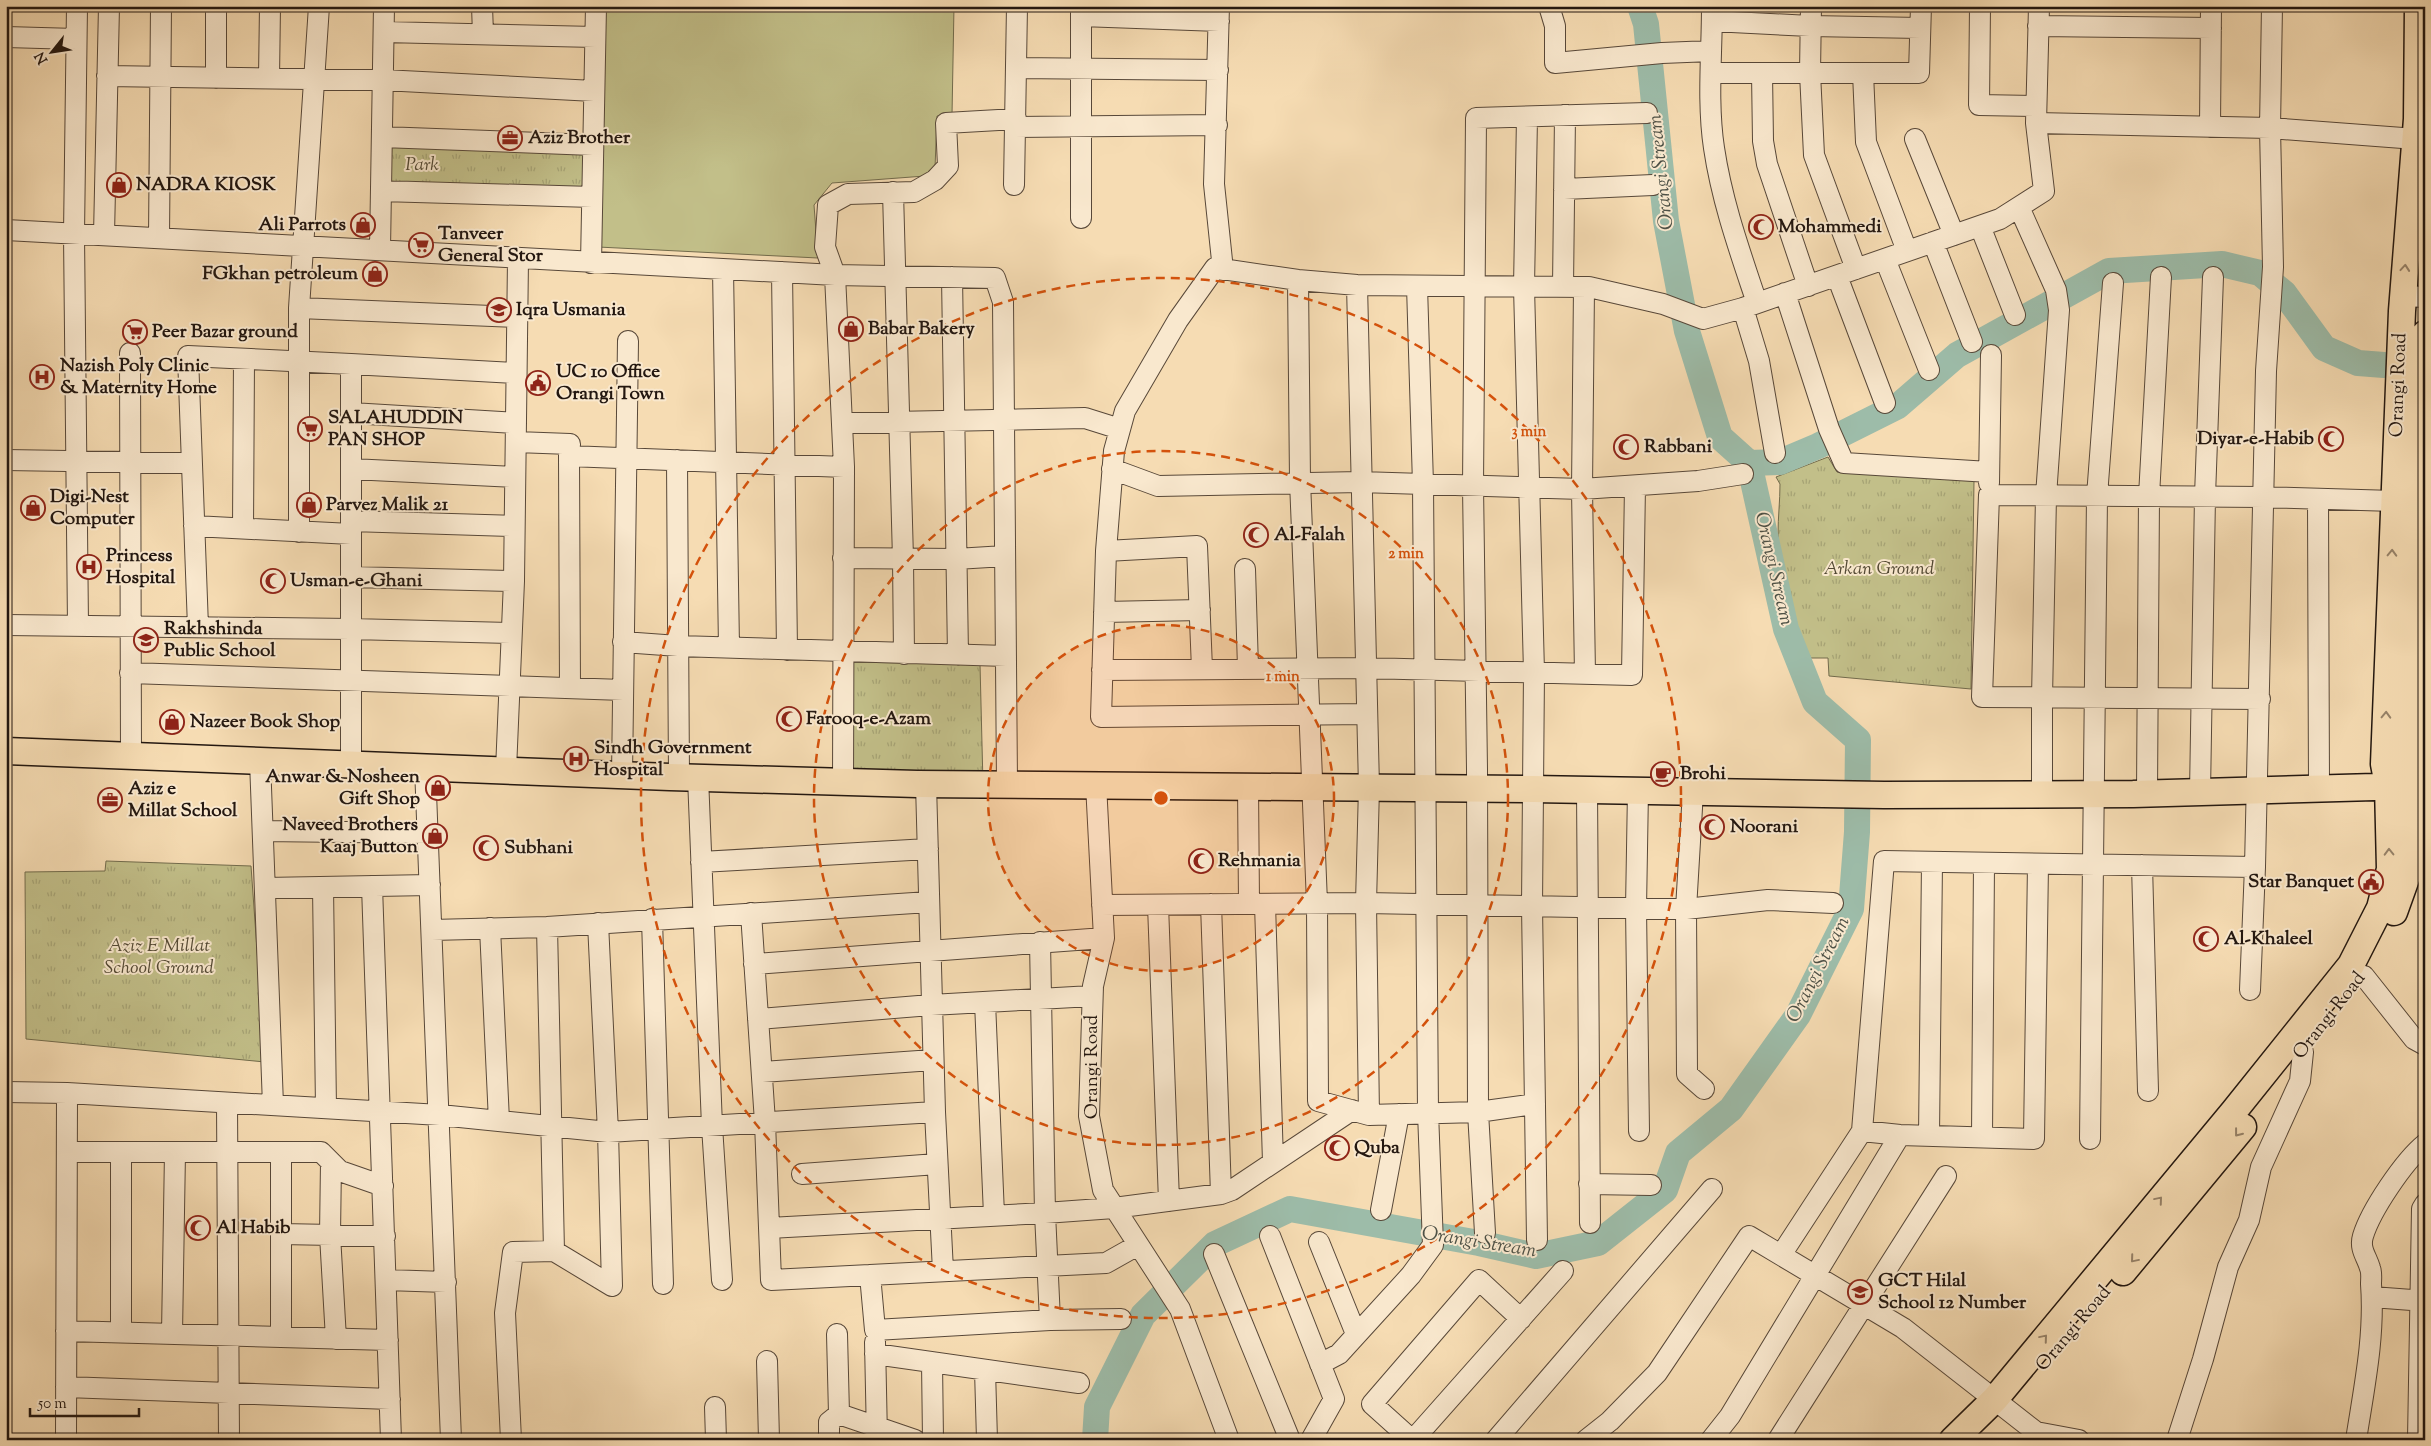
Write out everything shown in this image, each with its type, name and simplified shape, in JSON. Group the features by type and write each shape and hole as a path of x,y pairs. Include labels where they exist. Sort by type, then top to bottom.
{"main road":[{"name":"Orangi Road","path":"1975,1440 2000,1404 2203,1178 2364,976 2419,862 2394,778 2394,501 2414,297 2418,6"},
{"name":"Orangi Road","path":"2394,778 2414,515 2425,334"},
{"path":"6,751 622,775 926,784 1532,788 1884,795 2200,792 2319,788 2394,778 2390,869 2380,908 2352,965 2000,1404 1953,1440"}],"street":[{"path":"77,6 74,234 78,626"},
{"path":"104,235 108,6"},
{"path":"159,238 161,6"},
{"path":"216,6 216,78"},
{"path":"269,78 270,6"},
{"path":"299,532 299,308 319,6"},
{"path":"380,249 384,6"},
{"path":"482,6 483,34"},
{"path":"591,262 596,6"},
{"path":"1014,185 1017,6"},
{"path":"1549,6 1555,26 1555,63 1711,50"},
{"path":"1711,73 1919,73 1921,6"},
{"path":"1980,6 1979,105 2036,114 2210,127 2270,128 2416,139"},
{"path":"2210,127 2211,6"},
{"path":"2250,990 2260,699 2266,371 2273,267 2270,128 2272,6"},
{"path":"1081,218 1081,11 1219,14 1214,184 1223,270"},
{"path":"1775,454 1750,306 1714,147 1711,73 1712,14 1810,16 1920,28"},
{"path":"1810,16 1810,73 1814,155 1856,269"},
{"path":"1367,714 1101,717 1106,551 1114,451 1125,411 1178,320 1214,268 1298,280 1357,285 1584,287 1663,304 1703,319 1750,306 1980,226 2000,218 2044,191 2036,114 2038,16 2211,28"},
{"path":"384,32 595,37"},
{"path":"6,37 76,39"},
{"path":"1016,68 1218,70"},
{"path":"1762,73 1763,141 1767,164 1808,286"},
{"path":"1863,73 1866,142 1907,251"},
{"path":"107,76 383,80 594,91"},
{"path":"1485,1233 1478,1112 1478,905 1473,486 1473,286 1476,118 1647,113"},
{"path":"1563,287 1565,116"},
{"path":"1527,117 1524,287 1534,672 1532,906 1537,1240"},
{"path":"843,782 844,467 835,274 825,247 828,205 848,194 914,192 934,180 948,166 946,123 1016,123 1080,126 1217,125"},
{"path":"382,137 593,145"},
{"path":"1915,139 1954,235"},
{"path":"1564,189 1653,185"},
{"path":"381,191 592,197"},
{"path":"893,192 900,422 904,654"},
{"path":"2019,207 2056,290 2059,310 2046,496 2042,794"},
{"path":"1980,226 2015,315"},
{"path":"6,230 782,272 995,278 1003,302 1007,784"},
{"path":"1933,242 1972,342"},
{"path":"506,770 514,581 518,259"},
{"path":"1885,259 1929,370"},
{"path":"723,269 729,647"},
{"path":"782,272 787,650"},
{"path":"1837,276 1885,403"},
{"path":"952,277 958,655"},
{"path":"2200,792 2213,277"},
{"path":"2147,793 2149,496 2160,278"},
{"path":"1298,280 1300,481 1306,668 1317,903 1318,1101 1361,1113 1398,1114 1478,1112 1535,1104"},
{"path":"2090,1139 2097,496 2113,283"},
{"path":"1357,285 1360,482 1369,787 1361,1113"},
{"path":"1320,1364 1339,1354 1411,1275 1433,1245 1428,1112 1423,484 1417,286"},
{"path":"1584,287 1582,489 1585,674"},
{"path":"1785,293 1829,429 1836,449 1844,463 1989,472"},
{"path":"299,308 517,318"},
{"path":"622,775 628,341"},
{"path":"130,353 129,626 131,756"},
{"path":"1991,355 1989,495 1982,697 2260,699"},
{"path":"198,627 188,356 516,373"},
{"path":"243,528 244,359"},
{"path":"351,364 351,764"},
{"path":"351,413 516,432 570,444 570,687"},
{"path":"842,423 1085,418 1120,429"},
{"path":"569,456 844,467"},
{"path":"6,460 192,463"},
{"path":"677,460 678,646 689,777 701,862 712,1126 722,1280"},
{"path":"351,469 515,477"},
{"path":"1112,469 1158,486 1300,481 1530,489 1634,486 1742,474"},
{"path":"1102,670 1366,668 1632,675 1634,486"},
{"path":"1989,495 2206,496 2394,501"},
{"path":"2318,499 2319,788"},
{"path":"194,526 299,532 351,528 514,526"},
{"path":"1106,551 1197,546 1202,669"},
{"path":"843,558 956,559 1005,556"},
{"path":"1245,569 1248,668"},
{"path":"351,577 514,581"},
{"path":"1104,612 1200,610"},
{"path":"6,625 512,633"},
{"path":"624,642 787,650 1006,656"},
{"path":"130,673 509,684 623,690"},
{"path":"260,761 272,1105"},
{"path":"425,767 440,1115 451,1440"},
{"path":"926,784 934,1112 943,1271"},
{"name":"Orangi Road","path":"1096,784 1104,938 1092,996 1089,1116 1103,1190 1180,1309 1229,1440"},
{"path":"1248,786 1273,1162"},
{"path":"1587,789 1590,1223"},
{"path":"1638,790 1636,908 1639,1132"},
{"path":"1693,791 1686,909 1687,1074 1704,1088"},
{"path":"263,831 428,833"},
{"path":"701,862 928,848"},
{"path":"1781,1255 1862,1131 1884,861 2255,867"},
{"path":"1929,1136 1932,862"},
{"path":"1982,1137 1984,863"},
{"path":"1862,1131 1900,1135 2034,1139 2038,864"},
{"path":"2142,865 2148,1091"},
{"path":"265,888 430,885"},
{"path":"372,886 391,1440"},
{"path":"323,887 326,1108"},
{"path":"1102,905 1366,903 1686,909 1768,900 1833,903"},
{"path":"432,930 547,927 704,915 929,902"},
{"path":"1211,904 1220,1194"},
{"path":"1158,905 1169,1201"},
{"path":"751,913 765,1122 770,1280 1106,1263 1138,1245"},
{"path":"652,919 663,1284"},
{"path":"510,1440 505,1313 513,1252 554,1251 612,1286 608,1132 598,923"},
{"path":"547,927 554,1251"},
{"path":"490,928 499,1121"},
{"path":"754,964 1104,938"},
{"path":"1040,942 1045,1213 1050,1320"},
{"path":"2364,976 2414,1039 2425,1045"},
{"path":"758,1018 932,1005 1092,996"},
{"path":"985,1002 994,1215"},
{"path":"2177,1440 2203,1359 2228,1267 2249,1220 2261,1167 2300,1080 2302,1052"},
{"path":"762,1072 933,1060"},
{"path":"6,1092 381,1111 608,1132 934,1112"},
{"path":"66,1440 67,1094"},
{"path":"227,1103 229,1440"},
{"path":"769,1228 1114,1208 1220,1194 1232,1190 1273,1162 1361,1113"},
{"path":"1381,1210 1398,1114"},
{"path":"1711,1440 1730,1416 1813,1275 1900,1135"},
{"path":"2356,1440 2371,1336 2372,1296 2370,1268 2362,1252 2362,1236 2382,1200 2422,1151"},
{"path":"67,1152 321,1152 340,1171 383,1186"},
{"path":"121,1152 121,1332"},
{"path":"172,1334 175,1152"},
{"path":"281,1152 281,1337"},
{"path":"331,1162 330,1235 336,1339"},
{"path":"802,1174 937,1164"},
{"path":"1778,1440 1946,1176"},
{"path":"1590,1184 1650,1185"},
{"path":"1496,1440 1712,1189"},
{"path":"2418,1440 2423,1301 2422,1209 2425,1204"},
{"path":"281,1234 385,1236"},
{"path":"1270,1236 1334,1399 1311,1440"},
{"path":"1586,1440 1610,1421 1657,1373 1749,1236 1903,1328 2000,1404 2036,1436 2079,1440"},
{"path":"1319,1242 1356,1334"},
{"path":"1214,1254 1290,1440"},
{"path":"1521,1319 1479,1280 1372,1404 1413,1440 1564,1271"},
{"path":"870,1275 875,1330 876,1432"},
{"path":"386,1280 446,1282"},
{"path":"2372,1296 2423,1301"},
{"path":"875,1330 1050,1320 1122,1319"},
{"path":"66,1331 388,1340"},
{"path":"837,1334 839,1414"},
{"path":"875,1354 1079,1383"},
{"path":"767,1361 769,1440"},
{"path":"932,1362 933,1440"},
{"path":"985,1370 987,1440"},
{"path":"66,1387 390,1399"},
{"path":"715,1407 716,1440"},
{"path":"839,1414 876,1432 915,1440"},
{"path":"829,1440 829,1422 839,1414"}],"green space":[{"path":"604,6 954,6 952,115 937,116 935,168 925,176 832,183 814,205 818,258 598,247"},
{"name":"Park","path":"382,137 593,145 592,197 381,191"},
{"name":"Arkan Ground","path":"1828,457 1837,472 1974,481 1971,689 1829,676 1828,658 1810,658 1797,629 1787,598 1779,550 1780,484 1776,477"},
{"path":"843,662 980,664 983,784 843,782"},
{"name":"Aziz E Millat School Ground","path":"106,861 251,866 265,1062 26,1039 25,872 105,871"}],"waterway":[{"name":"Orangi Stream","path":"1095,1440 1097,1407 1143,1315 1215,1244 1290,1209 1479,1243 1536,1256 1598,1243 1665,1190 1678,1153 1731,1109 1798,1015 1851,909 1857,832 1858,740 1815,702 1786,629 1749,463 1720,437 1687,331 1666,221 1646,24 1640,6"},
{"path":"1749,463 1780,462 1818,446 1898,406 1957,355 2109,271 2222,264 2260,273 2284,293 2324,348 2358,363 2384,365"}],"place":[{"name":"Aziz Brother","path":"510,138"},
{"name":"NADRA KIOSK","path":"119,185"},
{"name":"Ali Parrots","path":"363,225"},
{"name":"Mohammedi","path":"1761,227"},
{"name":"Tanveer General Stor","path":"421,245"},
{"name":"FGkhan petroleum","path":"375,274"},
{"name":"Iqra Usmania","path":"499,310"},
{"name":"Babar Bakery","path":"851,329"},
{"name":"Peer Bazar ground","path":"135,332"},
{"name":"Nazish Poly Clinic & Maternity Home","path":"42,377"},
{"name":"UC 10 Office Orangi Town","path":"538,383"},
{"name":"SALAHUDDIN PAN SHOP","path":"310,429"},
{"name":"Diyar-e-Habib","path":"2331,439"},
{"name":"Rabbani","path":"1626,447"},
{"name":"Parvez Malik 21","path":"309,505"},
{"name":"Digi-Nest Computer","path":"33,508"},
{"name":"Al-Falah","path":"1256,535"},
{"name":"Princess Hospital","path":"89,567"},
{"name":"Usman-e-Ghani","path":"273,581"},
{"name":"Rakhshinda Public School","path":"146,640"},
{"name":"Farooq-e-Azam","path":"789,719"},
{"name":"Nazeer Book Shop","path":"172,722"},
{"name":"Sindh Government Hospital","path":"576,759"},
{"name":"Brohi","path":"1663,774"},
{"name":"Anwar & Nosheen Gift Shop","path":"438,788"},
{"name":"Aziz e Millat School","path":"110,800"},
{"name":"Noorani","path":"1712,827"},
{"name":"Naveed Brothers Kaaj Button","path":"435,836"},
{"name":"Subhani","path":"486,848"},
{"name":"Rehmania","path":"1201,861"},
{"name":"Star Banquet","path":"2371,882"},
{"name":"Al-Khaleel","path":"2206,939"},
{"name":"Quba","path":"1337,1148"},
{"name":"Al Habib","path":"198,1228"},
{"name":"GCT Hilal School 12 Number","path":"1860,1292"}]}
